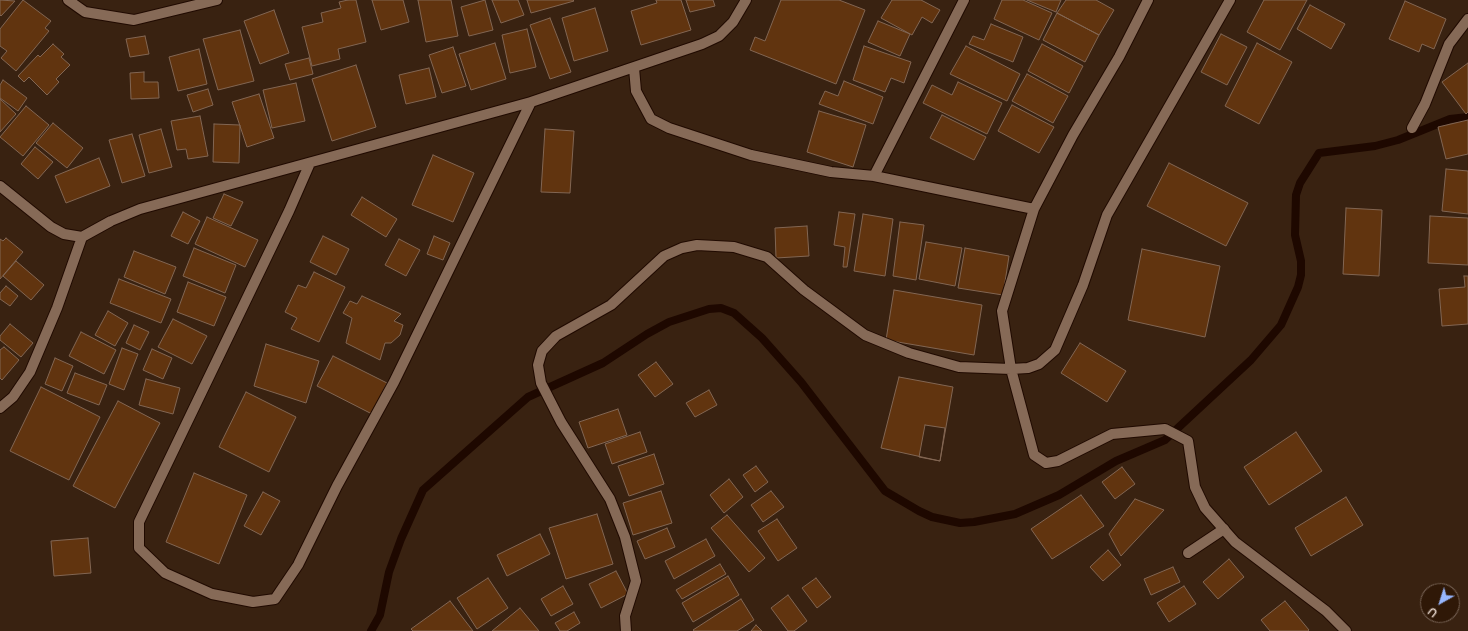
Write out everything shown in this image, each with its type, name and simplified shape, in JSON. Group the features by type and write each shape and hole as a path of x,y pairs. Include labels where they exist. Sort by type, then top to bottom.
{"street":[{"path":"68,0 84,12 134,20 217,0"},
{"path":"0,186 51,227 64,234 82,237 111,221 140,209 531,102 702,44 718,36 733,22 746,0"},
{"path":"874,176 964,0"},
{"path":"1148,0 1119,57 1073,135 1034,209 1002,311 1011,369 1034,455 1046,462 1058,461 1112,434 1165,429 1188,441 1195,487 1205,508 1234,542 1326,611 1346,631"},
{"path":"626,631 625,616 636,581 625,537 610,499 557,415 541,383 538,364 542,351 556,336 611,304 664,256 682,248 697,245 734,247 767,258 804,290 865,335 909,353 959,367 1011,369 1028,368 1039,364 1055,350 1083,285 1107,215 1230,0"},
{"path":"1412,128 1425,104 1449,44 1468,19"},
{"path":"634,68 636,91 651,119 669,128 751,155 831,172 874,176 1034,209"},
{"path":"310,163 289,211 139,522 139,548 165,573 212,594 253,602 275,599 298,565 337,486 394,382 531,102"},
{"path":"0,408 13,397 30,372 57,308 82,237"},
{"path":"1188,554 1224,529"}],"building":[{"path":"0,0 15,1 1,16 0,15"},
{"path":"23,0 51,21 45,28 49,31 16,71 1,58 7,51 0,46 0,29"},
{"path":"356,0 366,42 338,49 340,59 312,66 302,27 323,22 321,13 341,8 339,2"},
{"path":"372,0 403,0 409,22 381,30"},
{"path":"418,0 451,0 458,36 426,42"},
{"path":"485,0 493,30 469,36 461,7"},
{"path":"492,0 518,0 524,15 501,23"},
{"path":"527,0 573,0 574,1 531,13"},
{"path":"656,0 681,0 691,30 641,45 631,11 657,3"},
{"path":"686,0 713,0 715,6 690,12"},
{"path":"781,0 839,0 865,10 836,84 750,50 755,37 765,41"},
{"path":"892,0 921,0 940,10 932,23 922,17 912,35 881,18"},
{"path":"1002,0 1023,0 1052,13 1039,40 994,19"},
{"path":"1027,0 1061,0 1056,12"},
{"path":"1066,0 1096,0 1114,10 1099,35 1057,13"},
{"path":"1264,0 1307,0 1280,50 1247,32"},
{"path":"1405,1 1446,19 1434,49 1422,44 1419,52 1389,39"},
{"path":"1310,5 1345,24 1331,49 1297,29"},
{"path":"595,8 608,51 574,61 562,18"},
{"path":"274,10 289,53 260,64 244,21"},
{"path":"1057,13 1099,35 1085,62 1043,40"},
{"path":"550,18 571,72 550,79 530,25"},
{"path":"878,21 910,34 900,56 868,42"},
{"path":"991,24 1023,37 1013,62 969,44 973,36 984,40"},
{"path":"527,29 536,67 510,73 502,35"},
{"path":"240,30 254,81 218,90 203,39"},
{"path":"1221,34 1247,47 1227,85 1201,72"},
{"path":"145,36 149,54 130,57 126,39"},
{"path":"495,43 506,79 471,90 459,54"},
{"path":"1257,43 1292,62 1259,124 1225,106"},
{"path":"53,44 64,54 61,57 70,65 56,79 59,82 47,95 29,77 24,82 18,76 38,55 40,57"},
{"path":"1042,44 1083,66 1069,93 1028,71"},
{"path":"864,46 911,62 904,83 891,78 885,92 853,80"},
{"path":"966,46 1020,74 1007,101 950,74"},
{"path":"453,47 466,86 442,93 429,55"},
{"path":"199,49 207,84 178,91 169,57"},
{"path":"309,58 313,74 290,80 285,64"},
{"path":"1468,63 1468,112 1466,114 1442,82"},
{"path":"356,65 376,127 332,141 312,79"},
{"path":"429,68 436,97 406,104 399,75"},
{"path":"144,72 144,82 158,82 159,98 131,99 130,73"},
{"path":"1027,74 1068,96 1053,123 1012,101"},
{"path":"3,80 27,98 18,111 0,98 0,85"},
{"path":"844,81 883,97 873,124 819,104 825,91 838,96"},
{"path":"958,82 1002,103 987,134 923,103 932,85 952,95"},
{"path":"296,83 305,121 272,128 263,90"},
{"path":"208,89 213,105 193,112 187,95"},
{"path":"259,94 274,138 247,147 232,102"},
{"path":"0,99 16,114 0,132"},
{"path":"1012,105 1054,127 1039,153 998,131"},
{"path":"26,106 49,125 23,156 0,137"},
{"path":"819,111 866,125 853,167 807,152"},
{"path":"942,115 986,137 974,160 930,138"},
{"path":"200,116 208,156 188,159 186,149 177,150 171,121"},
{"path":"1468,120 1468,154 1446,159 1438,127"},
{"path":"53,123 83,148 67,168 36,143"},
{"path":"214,124 240,125 239,163 213,162"},
{"path":"161,129 172,167 149,173 139,135"},
{"path":"545,129 574,131 570,193 541,192"},
{"path":"132,134 145,176 122,183 109,140"},
{"path":"35,147 53,162 38,179 21,164"},
{"path":"433,155 474,173 453,222 412,205"},
{"path":"99,158 110,186 66,203 55,176"},
{"path":"1169,163 1248,203 1226,246 1147,206"},
{"path":"1446,169 1468,171 1468,214 1442,211"},
{"path":"224,194 243,202 231,226 213,218"},
{"path":"362,197 397,219 386,237 351,215"},
{"path":"1346,208 1382,210 1379,276 1343,274"},
{"path":"183,212 200,221 188,244 171,236"},
{"path":"839,212 855,214 847,267 843,267 845,247 834,245"},
{"path":"863,214 893,219 885,276 854,271"},
{"path":"1430,216 1468,218 1468,265 1428,263"},
{"path":"207,217 258,240 245,267 195,244"},
{"path":"900,222 924,225 916,280 893,276"},
{"path":"807,226 809,256 776,258 775,228"},
{"path":"323,236 349,249 336,275 310,262"},
{"path":"434,236 450,243 443,260 427,254"},
{"path":"6,238 23,252 0,279 0,239 3,241"},
{"path":"399,239 420,250 406,276 385,265"},
{"path":"926,242 962,248 955,286 919,279"},
{"path":"194,248 236,265 225,293 183,276"},
{"path":"965,248 1009,256 1003,295 958,288"},
{"path":"1142,249 1220,266 1205,337 1128,320"},
{"path":"134,251 176,267 165,294 124,277"},
{"path":"16,261 44,285 31,300 3,276"},
{"path":"314,272 345,287 319,342 291,329 297,318 285,312 298,285 306,288"},
{"path":"1464,276 1468,276 1468,324 1442,326 1439,289 1465,287"},
{"path":"119,279 171,299 161,323 110,303"},
{"path":"188,282 226,297 214,326 177,312"},
{"path":"6,286 18,296 10,306 0,299 0,293"},
{"path":"894,290 982,305 974,355 886,340"},
{"path":"362,296 401,314 394,321 403,325 400,335 391,343 385,343 380,360 346,343 352,318 343,313 350,301 357,304"},
{"path":"108,311 128,323 115,346 95,335"},
{"path":"173,319 207,336 192,364 158,347"},
{"path":"10,324 33,343 21,357 0,340 0,336"},
{"path":"134,325 149,332 140,350 126,343"},
{"path":"81,332 116,350 104,374 69,356"},
{"path":"1080,343 1126,371 1107,402 1061,373"},
{"path":"266,344 319,361 306,403 254,386"},
{"path":"4,347 19,360 2,380 0,378 0,350"},
{"path":"122,348 138,354 124,390 109,384"},
{"path":"152,349 172,358 163,379 143,370"},
{"path":"333,356 387,383 372,414 317,386"},
{"path":"55,358 73,366 62,391 45,384"},
{"path":"656,362 673,384 655,397 638,375"},
{"path":"75,373 107,385 99,405 67,393"},
{"path":"899,377 953,387 940,461 881,448"},
{"path":"146,379 180,388 173,414 139,405"},
{"path":"41,387 100,417 69,480 10,451"},
{"path":"709,390 717,405 695,417 686,403"},
{"path":"246,392 296,417 269,472 219,447"},
{"path":"118,401 160,423 115,508 73,486"},
{"path":"618,409 627,435 588,448 579,422"},
{"path":"925,425 945,428 940,461 919,457"},
{"path":"640,432 647,452 612,464 605,444"},
{"path":"1296,432 1322,471 1269,505 1244,467"},
{"path":"654,454 664,484 629,496 618,466"},
{"path":"756,466 768,482 755,492 743,475"},
{"path":"1122,467 1135,484 1115,499 1102,482"},
{"path":"194,473 247,495 219,564 166,542"},
{"path":"729,479 743,497 724,513 710,495"},
{"path":"661,491 672,523 633,535 623,503"},
{"path":"771,491 784,507 763,522 751,505"},
{"path":"263,492 280,501 261,535 244,526"},
{"path":"1081,495 1104,526 1052,559 1031,529"},
{"path":"1346,497 1363,525 1311,556 1295,528"},
{"path":"1135,499 1164,510 1121,556 1109,534"},
{"path":"597,514 613,564 566,579 549,528"},
{"path":"727,515 765,558 749,572 711,528"},
{"path":"777,519 797,548 778,561 758,531"},
{"path":"667,528 675,547 645,559 637,541"},
{"path":"540,534 550,554 507,576 497,555"},
{"path":"88,538 91,573 54,576 51,541"},
{"path":"706,539 715,556 674,579 665,561"},
{"path":"1108,550 1121,565 1103,581 1090,567"},
{"path":"1229,559 1244,577 1218,599 1203,582"},
{"path":"720,564 726,574 682,599 676,590"},
{"path":"1173,567 1180,582 1151,595 1144,579"},
{"path":"616,571 628,594 601,608 589,584"},
{"path":"728,576 739,595 693,622 682,603"},
{"path":"488,578 508,608 477,629 457,598"},
{"path":"816,578 831,597 817,608 802,588"},
{"path":"563,586 573,604 551,616 541,599"},
{"path":"1184,586 1196,604 1169,622 1157,603"},
{"path":"788,595 807,621 794,631 788,631 771,608"},
{"path":"741,599 754,620 737,631 693,630"},
{"path":"450,601 473,631 413,631 411,629"},
{"path":"1285,601 1309,630 1308,631 1270,631 1261,620"},
{"path":"520,608 539,631 492,631"},
{"path":"574,612 580,623 567,631 560,631 555,623"},
{"path":"756,625 762,631 751,631"}],"waterway":[{"path":"371,631 380,615 389,572 401,539 423,490 528,397 603,363 647,334 669,322 709,309 721,308 734,313 762,338 801,382 885,491 919,511 932,517 960,523 974,522 1015,514 1059,495 1116,461 1165,440 1251,360 1281,325 1298,287 1301,275 1301,261 1295,235 1296,195 1300,183 1319,153 1375,146 1398,140 1450,119 1468,117"}]}
